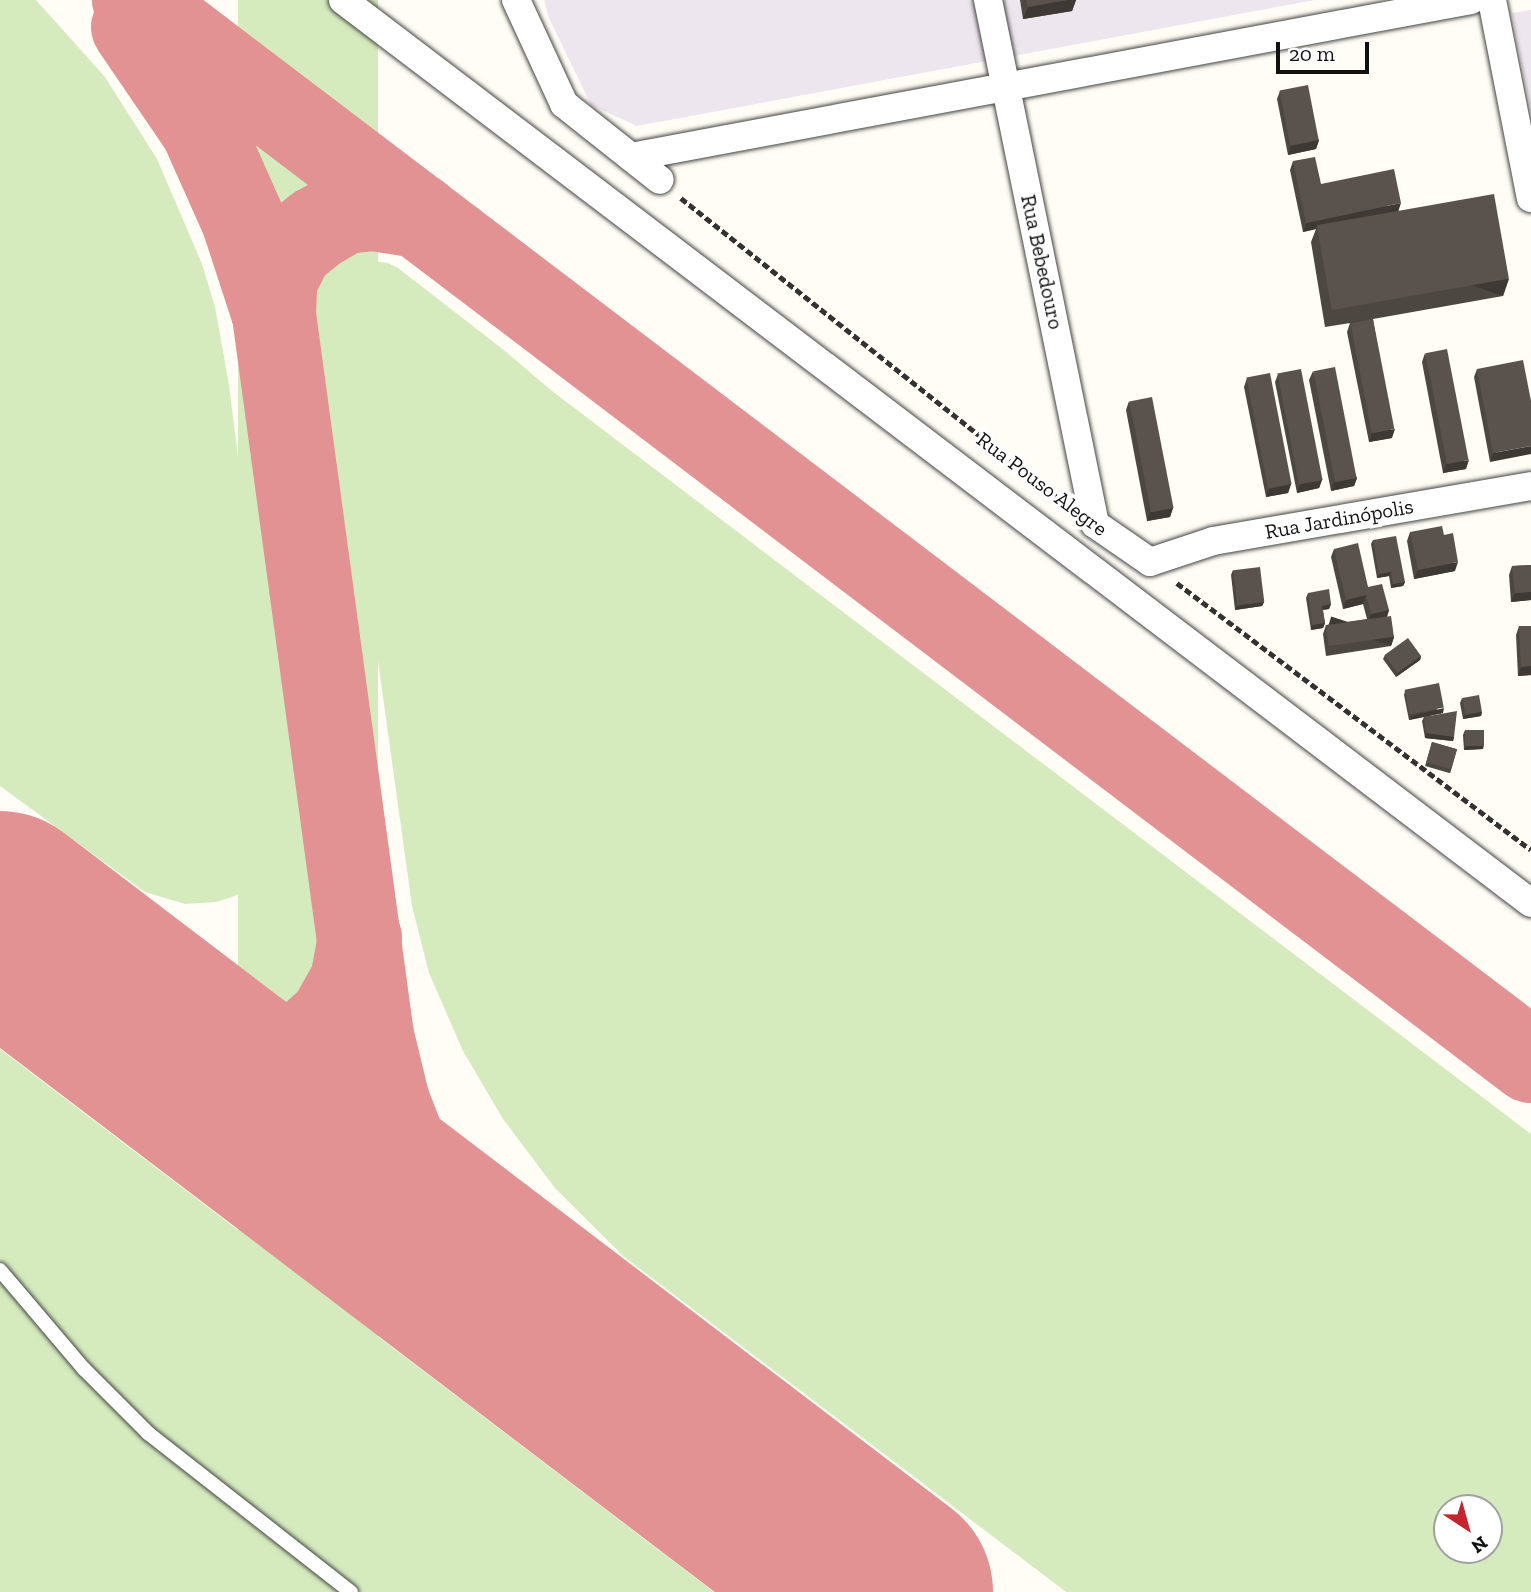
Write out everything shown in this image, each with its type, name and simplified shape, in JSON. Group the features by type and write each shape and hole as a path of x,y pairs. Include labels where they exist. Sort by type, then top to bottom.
{"street":[{"path":"343,0 1531,903"},
{"path":"516,0 564,104 660,180"},
{"name":"Rua Bebedouro","path":"988,0 1095,524"},
{"path":"631,157 1471,0"},
{"path":"1492,0 1531,198"},
{"name":"Rua Jardinópolis","path":"1150,562 1213,541 1531,486"},
{"name":"Rua Pouso Alegre","path":"1095,524 1150,562"}],"lane":[{"path":"0,1270 84,1369 148,1433 351,1592"}],"path":[{"name":"Rua Pouso Alegre","path":"660,180 1049,493 1095,524"},
{"path":"1150,562 1531,850"}],"shaded area":[{"path":"544,0 1315,0 637,126 591,105 548,16"},
{"path":"1531,10 1531,112 1512,13"}],"green space":[{"path":"0,0 36,0 105,77 157,159 202,264 215,307 229,385 284,821 280,845 262,874 235,896 216,902 185,904 145,892 0,786"},
{"path":"238,0 378,0 378,1592 238,1592"},
{"path":"373,261 388,263 398,268 552,391 1531,1134 1531,1592 1066,1592 623,1256 555,1188 503,1119 463,1051 429,973 412,906 329,308 334,288 345,274 357,265"},
{"path":"0,1049 714,1592 0,1592"}],"building":[{"path":"1026,0 1067,0 1028,7"},
{"path":"1308,85 1319,140 1290,146 1280,91"},
{"path":"1315,157 1321,184 1394,169 1401,203 1306,223 1293,161"},
{"path":"1494,194 1509,279 1332,310 1317,225"},
{"path":"1373,319 1394,429 1372,433 1350,323"},
{"path":"1447,349 1469,460 1447,464 1425,353"},
{"path":"1523,360 1531,401 1531,446 1493,453 1477,369"},
{"path":"1335,367 1357,478 1335,482 1313,371"},
{"path":"1301,369 1323,480 1299,485 1277,374"},
{"path":"1270,373 1292,484 1268,489 1246,378"},
{"path":"1152,397 1174,508 1151,512 1129,401"},
{"path":"1442,526 1444,535 1453,533 1458,562 1418,570 1410,532"},
{"path":"1396,536 1405,582 1393,584 1391,572 1379,574 1373,540"},
{"path":"1358,543 1368,587 1382,584 1389,610 1371,614 1366,595 1346,600 1334,549"},
{"path":"1531,565 1531,592 1515,593 1512,566"},
{"path":"1260,567 1264,602 1237,605 1233,570"},
{"path":"1329,589 1331,604 1322,606 1325,623 1312,625 1308,593"},
{"path":"1391,616 1394,637 1329,646 1326,625"},
{"path":"1519,626 1531,626 1531,666 1521,667"},
{"path":"1408,638 1421,656 1397,673 1385,655"},
{"path":"1439,683 1444,708 1409,714 1405,690"},
{"path":"1479,695 1482,712 1465,715 1462,698"},
{"path":"1457,711 1454,737 1426,733 1424,717"},
{"path":"1465,730 1484,730 1484,746 1465,746"},
{"path":"1432,742 1457,749 1451,769 1426,762"}],"taxiway":[{"path":"134,0 1531,1061"},
{"path":"133,27 202,128 243,220 274,315 372,1036 388,1102 416,1174 477,1280"},
{"path":"274,315 275,281 292,248 317,228 345,212 373,209 419,216"},
{"path":"179,1053 220,1063 261,1061 302,1045 331,1018 352,981 360,938"}],"runway":[{"path":"0,916 888,1592"}]}
